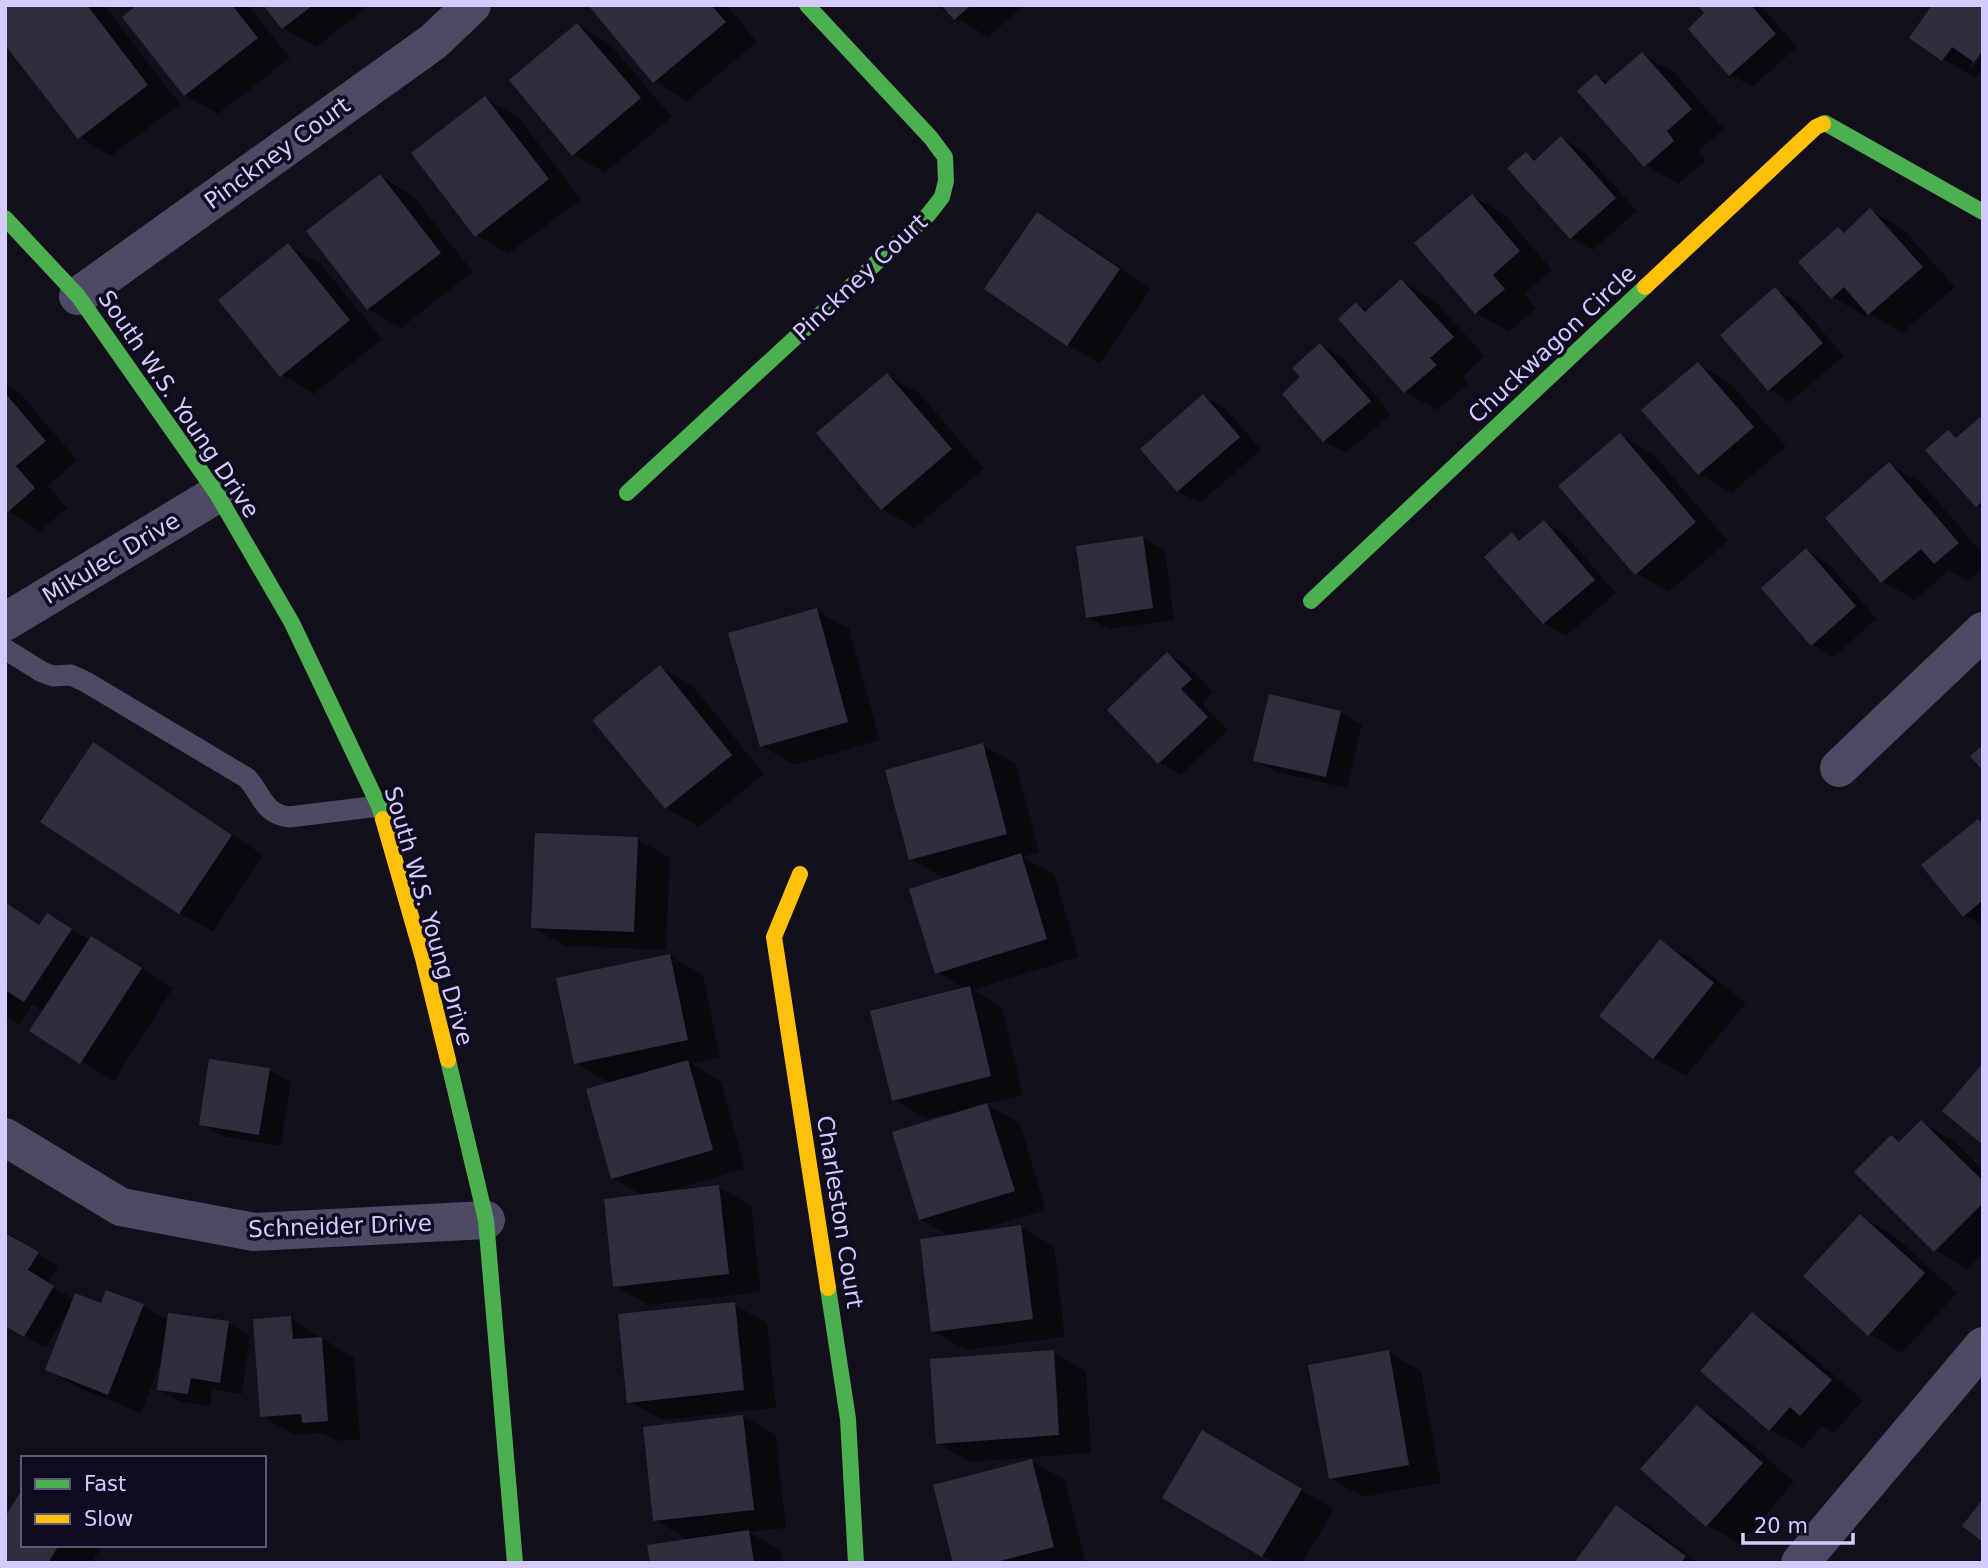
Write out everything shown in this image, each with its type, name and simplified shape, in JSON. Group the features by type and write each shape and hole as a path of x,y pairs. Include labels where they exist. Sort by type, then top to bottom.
{"street":[{"name":"Pinckney Court","path":"78,296 433,42 472,5"},
{"name":"Pinckney Court","path":"627,493 928,215 942,197 946,181 945,157 931,138 807,5"},
{"name":"Chuckwagon Circle","path":"1311,601 1816,127 1825,123 1983,212"},
{"name":"South W.S. Young Drive","path":"5,218 78,296 217,494 292,623 379,806 423,958 486,1220 515,1563"},
{"name":"Mikulec Drive","path":"5,622 217,494"},
{"path":"1839,768 1983,631"},
{"name":"Charleston Court","path":"800,874 774,937 848,1419 856,1563"},
{"name":"Schneider Drive","path":"5,1137 121,1207 254,1232 486,1220"},
{"path":"1800,1563 1983,1346"}],"lane":[{"path":"5,649 42,672 53,676 71,675 86,682 247,778 255,786 267,808 278,816 379,806"}],"building":[{"path":"5,5 87,5 148,85 78,139 5,45"},
{"path":"137,5 232,5 258,38 184,96 122,17"},
{"path":"263,5 313,5 282,29"},
{"path":"588,5 711,5 726,22 653,83"},
{"path":"941,5 971,5 954,20"},
{"path":"1697,5 1751,5 1776,34 1729,76 1688,29 1704,13"},
{"path":"1932,5 1983,5 1983,50 1974,62 1952,47 1942,61 1909,38"},
{"path":"577,23 641,98 572,156 509,80"},
{"path":"1642,52 1692,109 1667,131 1674,141 1644,167 1577,91 1596,74 1605,84"},
{"path":"485,96 549,179 475,237 411,153"},
{"path":"1561,136 1616,198 1570,239 1507,168 1526,152 1534,161"},
{"path":"380,174 441,253 367,310 306,231"},
{"path":"1472,194 1520,251 1493,275 1505,289 1475,314 1414,243"},
{"path":"1870,208 1923,267 1868,315 1844,287 1831,299 1798,262 1838,227 1844,233"},
{"path":"1037,212 1120,269 1067,346 984,289"},
{"path":"288,243 350,320 280,377 218,300"},
{"path":"1401,279 1454,337 1430,358 1437,365 1404,393 1338,319 1356,302 1365,312"},
{"path":"1775,287 1823,343 1768,391 1720,335"},
{"path":"1320,343 1371,401 1323,442 1282,394 1300,377 1292,368"},
{"path":"1698,362 1754,427 1698,475 1641,410"},
{"path":"887,373 952,449 881,510 816,433"},
{"path":"5,393 46,441 16,466 35,488 7,513"},
{"path":"1203,394 1240,437 1177,492 1140,449"},
{"path":"1980,417 1983,420 1983,501 1976,507 1925,450 1948,430 1956,438"},
{"path":"1620,433 1696,522 1635,575 1558,486"},
{"path":"1889,462 1959,543 1934,564 1921,549 1881,583 1825,518"},
{"path":"1544,520 1595,580 1543,624 1484,557 1512,532 1519,541"},
{"path":"1143,536 1153,608 1086,618 1076,546"},
{"path":"1806,548 1856,606 1811,646 1761,588"},
{"path":"817,608 848,722 760,747 728,633"},
{"path":"1167,652 1192,679 1181,689 1208,717 1158,764 1107,710"},
{"path":"660,665 732,755 665,809 592,720"},
{"path":"1269,694 1341,711 1326,777 1253,761"},
{"path":"93,742 232,835 179,914 40,822"},
{"path":"983,743 1007,834 909,860 885,770"},
{"path":"1983,745 1983,771 1970,756"},
{"path":"1978,819 1983,825 1983,900 1963,917 1921,865"},
{"path":"535,833 638,837 634,932 531,928"},
{"path":"1021,853 1047,939 935,974 909,889"},
{"path":"8,904 39,925 47,913 72,929 24,1002 5,990 5,907"},
{"path":"91,936 142,968 80,1064 29,1031"},
{"path":"1660,939 1714,983 1653,1059 1599,1016"},
{"path":"670,954 688,1040 574,1064 556,978"},
{"path":"970,986 991,1076 892,1101 870,1011"},
{"path":"209,1059 270,1068 259,1135 199,1125"},
{"path":"688,1060 713,1150 611,1179 586,1089"},
{"path":"1983,1063 1983,1145 1942,1111"},
{"path":"987,1103 1015,1191 919,1220 892,1132"},
{"path":"1921,1120 1983,1181 1983,1203 1934,1252 1854,1172 1891,1135 1899,1142"},
{"path":"719,1185 729,1274 613,1287 604,1199"},
{"path":"1860,1214 1925,1273 1868,1336 1803,1276"},
{"path":"1021,1225 1033,1319 931,1332 920,1239"},
{"path":"5,1233 39,1252 28,1270 54,1286 24,1337 5,1326"},
{"path":"106,1290 144,1304 108,1395 45,1370 75,1293 101,1303"},
{"path":"735,1302 744,1390 627,1403 618,1314"},
{"path":"1752,1312 1832,1380 1800,1416 1790,1407 1769,1431 1700,1371"},
{"path":"168,1313 229,1321 220,1383 191,1378 188,1394 157,1390"},
{"path":"291,1316 293,1339 322,1337 328,1421 302,1423 301,1414 260,1417 253,1319"},
{"path":"1054,1350 1059,1435 936,1444 930,1359"},
{"path":"1389,1350 1409,1465 1329,1479 1308,1365"},
{"path":"1697,1405 1763,1463 1706,1527 1640,1469"},
{"path":"743,1415 754,1510 653,1521 643,1427"},
{"path":"1202,1430 1302,1489 1262,1557 1162,1498"},
{"path":"1032,1459 1054,1547 992,1563 953,1563 933,1485"},
{"path":"21,1491 21,1547 58,1547 48,1563 5,1563 5,1517"},
{"path":"1983,1499 1983,1542 1962,1526"},
{"path":"1616,1505 1686,1556 1681,1563 1574,1563"},
{"path":"749,1530 754,1563 650,1563 647,1545"}],"traffic: fast":[{"path":"627,493 928,215 942,197 946,181 945,157 931,138 807,5"},
{"path":"1823,124 1983,212"},
{"path":"5,218 78,296 217,494 292,623 383,819"},
{"path":"1311,601 1645,287"},
{"path":"448,1060 486,1220 515,1563"},
{"path":"828,1288 848,1419 856,1563"}],"traffic: slow":[{"path":"1645,287 1816,127 1823,124"},
{"path":"383,819 423,958 448,1060"},
{"path":"800,874 774,937 828,1288"}]}
